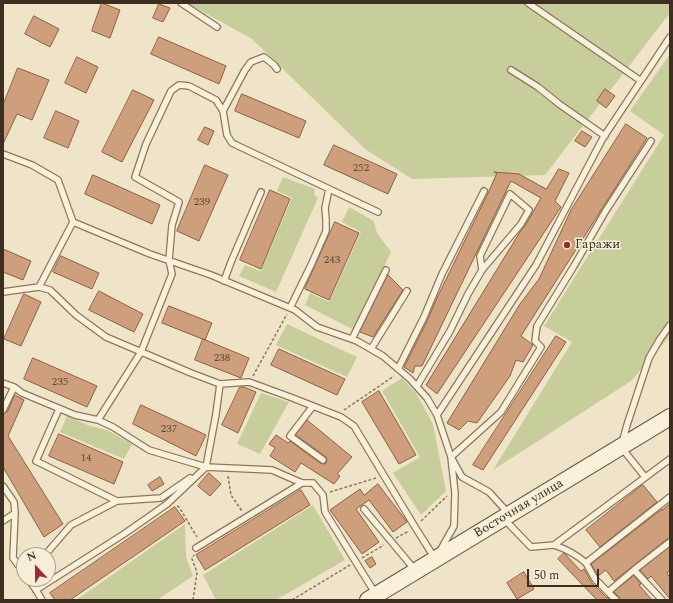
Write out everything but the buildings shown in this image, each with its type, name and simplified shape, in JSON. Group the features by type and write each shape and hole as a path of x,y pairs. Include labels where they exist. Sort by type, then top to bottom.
{"main road":[{"name":"Восточная улица","path":"372,597 670,417"}],"lane":[{"path":"181,3 217,27"},
{"path":"528,3 641,81"},
{"path":"437,416 536,265 605,136 670,38"},
{"path":"223,111 245,70 251,62 264,57 277,69"},
{"path":"512,70 605,136"},
{"path":"98,420 140,352 172,274 170,260 172,225 179,202 134,177 144,150 171,91 179,85 189,86 216,100 223,111 227,135 232,143 378,212"},
{"path":"451,458 501,412 541,347 535,340 537,326 651,141"},
{"path":"3,154 32,166 58,180 73,222 39,287"},
{"path":"290,308 326,232 324,208 329,189"},
{"path":"400,370 442,274 484,191"},
{"path":"224,281 261,192"},
{"path":"417,386 450,331 468,294 482,270 521,224 528,210 510,194 480,256 482,270"},
{"path":"73,222 150,254 170,260 295,310 317,327 352,339 384,356 410,379 427,398 437,416 451,458 462,477 489,492 531,547 554,545 566,548 586,563 595,579 616,600"},
{"path":"352,339 386,270"},
{"path":"3,292 39,287 50,290 76,315 106,337 140,352 220,384 249,382 341,417 354,426 435,559 454,526 454,490 451,458"},
{"path":"371,349 407,291"},
{"path":"645,478 621,447 650,358 660,339 670,325"},
{"path":"3,383 14,387 22,394 59,409 75,415 98,420 113,427 148,450 206,467 272,470 302,483 313,483 323,495 325,512 356,561 372,597"},
{"path":"36,590 124,534 167,504 206,467 220,384"},
{"path":"3,410 14,387"},
{"path":"312,406 290,436 323,460"},
{"path":"59,409 36,461 117,501"},
{"path":"554,545 670,459"},
{"path":"53,547 71,525 117,501 161,498 206,467"},
{"path":"199,546 302,483"},
{"path":"3,486 14,502 13,558 16,562"},
{"path":"586,563 670,497"},
{"path":"364,509 416,571"},
{"path":"3,521 14,513"},
{"path":"608,592 670,542"},
{"path":"634,570 662,600"},
{"path":"34,587 42,600"}],"path":[{"path":"249,382 290,308"},
{"path":"336,415 400,370"},
{"path":"226,467 231,495 246,517"},
{"path":"323,495 383,475"},
{"path":"292,600 415,527 454,490"},
{"path":"167,504 179,507 199,546 192,559 198,572 193,600"}],"green space":[{"path":"187,3 670,3 670,13 545,175 412,179 365,149 252,39"},
{"path":"670,54 670,336 631,381 493,470 572,342 544,326 664,135 630,111"},
{"path":"283,177 315,189 314,195 318,198 276,292 239,276 245,265 261,271 292,198 277,191"},
{"path":"349,207 374,221 377,233 391,252 354,330 305,305 310,293 329,302 361,232 342,222"},
{"path":"287,324 357,357 347,377 276,345"},
{"path":"402,378 416,393 433,424 446,491 421,515 393,473 420,457 382,391"},
{"path":"261,393 289,402 260,454 237,444"},
{"path":"67,416 90,426 107,430 132,444 124,459 60,432"},
{"path":"313,505 345,560 276,600 216,600 203,575"},
{"path":"185,524 186,557 193,576 157,600 76,600"}],"place":[{"name":"Гаражи","path":"567,245"}]}
